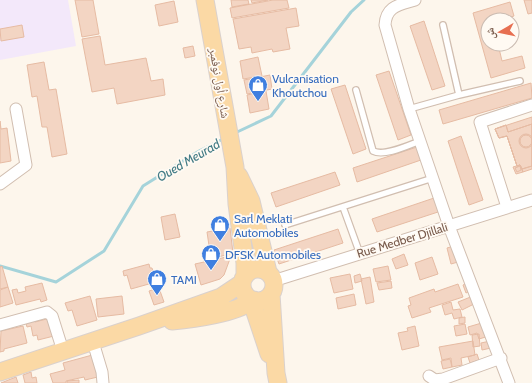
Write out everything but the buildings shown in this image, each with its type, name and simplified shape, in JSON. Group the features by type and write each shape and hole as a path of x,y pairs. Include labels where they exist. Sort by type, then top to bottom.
{"main road":[{"name":"شارع أول نوفمبر","path":"205,0 234,163"},
{"path":"234,163 237,204 245,263 243,292 246,296 253,300 264,300 271,282"},
{"path":"234,163 251,201 271,282 277,378"},
{"path":"0,372 93,342 221,297 243,279 248,272 258,269 271,282"},
{"path":"138,326 194,318 240,308 249,304 253,300"},
{"path":"253,300 255,312 277,378"}],"street":[{"path":"415,0 391,8 385,16 385,25 409,109 434,178 449,226 509,383"},
{"path":"507,207 480,122 532,104"},
{"path":"0,184 26,165 16,109"},
{"name":"Rue Medber Djillali","path":"271,282 532,200"},
{"path":"0,325 47,312 50,313 63,351"},
{"path":"93,342 102,372 103,383"},
{"path":"429,376 435,380 443,379 500,358"}],"lane":[{"path":"443,25 459,95"},
{"path":"409,109 459,95 520,81"},
{"path":"356,90 374,151 378,154 420,141"},
{"path":"285,225 434,178"},
{"path":"344,207 360,254"}],"shaded area":[{"path":"0,0 68,0 76,46 0,60"}],"waterway":[{"name":"Oued Meurad","path":"235,133 271,116 351,12 364,0"},
{"name":"Oued Meurad","path":"0,266 56,282 104,251 143,186 199,151 225,138"}],"place":[{"name":"Vulcanisation Khoutchou","path":"258,102"},
{"name":"Sarl Meklati Automobiles","path":"220,242"},
{"name":"DFSK Automobiles","path":"211,271"},
{"name":"TAMI","path":"157,296"}]}
